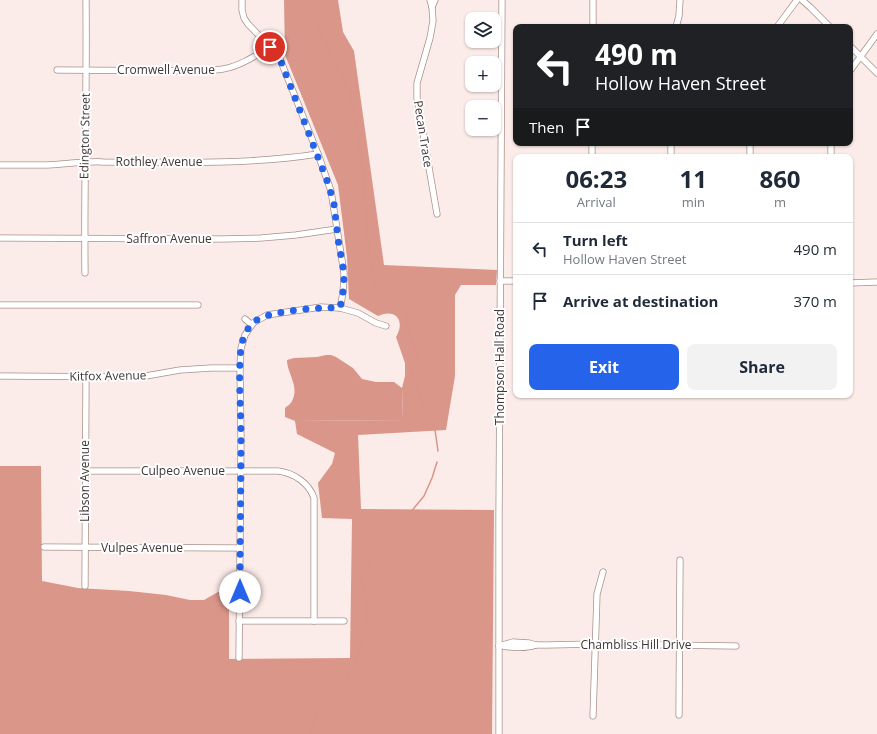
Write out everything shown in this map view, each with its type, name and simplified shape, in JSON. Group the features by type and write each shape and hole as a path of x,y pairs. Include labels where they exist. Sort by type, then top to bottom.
{"street":[{"name":"Edington Street","path":"86,0 86,272"},
{"path":"242,0 244,18 280,59 318,154 331,191 344,273 343,295 340,308"},
{"name":"Pecan Trace","path":"430,0 433,21 430,38 417,83 417,98 436,214"},
{"name":"Pecan Trace","path":"432,7 435,0"},
{"name":"Thompson Hall Road","path":"499,734 502,0"},
{"path":"593,0 593,24"},
{"path":"677,24 680,0"},
{"path":"779,24 797,0"},
{"path":"802,0 827,24"},
{"path":"853,67 877,34"},
{"name":"Cromwell Avenue","path":"57,70 206,71 223,69 239,64 255,57 270,47"},
{"path":"853,49 877,72"},
{"name":"Rothley Avenue","path":"0,164 49,165 85,161 223,162 271,160 318,154"},
{"name":"Saffron Avenue","path":"0,238 261,238 337,229"},
{"path":"500,281 513,281"},
{"path":"853,283 877,282"},
{"path":"0,305 198,305"},
{"path":"239,658 240,368 242,342 245,335 258,319 267,315 321,307 340,308 358,313 376,323 386,326"},
{"path":"245,318 252,325"},
{"name":"Kitfox Avenue","path":"0,376 140,377 180,370 240,368"},
{"name":"Libson Avenue","path":"85,586 86,377"},
{"name":"Culpeo Avenue","path":"86,471 278,472 289,473 299,479 312,492 314,498 314,621"},
{"name":"Vulpes Avenue","path":"44,547 240,548"},
{"path":"679,715 680,560"},
{"path":"593,716 597,594 603,572"},
{"path":"239,621 344,621"},
{"name":"Chambliss Hill Drive","path":"499,646 513,648 530,647 536,644 736,646"}],"shaded area":[{"path":"284,0 338,0 343,32 354,51 384,265 497,270 496,285 461,285 455,295 455,376 446,430 358,435 361,509 494,510 492,734 0,734 0,466 41,466 42,581 78,588 129,591 166,595 190,600 204,600 218,592 229,593 229,659 350,658 352,519 322,518 318,483 332,464 335,453 297,434 295,421 403,420 402,388 405,376 405,363 396,337 400,325 397,317 389,314 378,316 349,299 347,257 338,185 285,55"},
{"path":"326,355 336,357 353,368 362,379 376,382 394,382 402,388 403,420 295,421 285,417 285,408 290,404 295,391 287,360"}],"waterway":[{"path":"318,25 320,35 350,92 363,169 368,241 376,292 393,307 405,312 412,344 419,362 410,372 419,392 423,408 434,423 438,451"},
{"path":"309,734 316,714 346,681 358,655 366,625 366,599 362,580 370,561 424,496 437,462"}],"route":[{"path":"240,592 240,368 242,342 253,323 267,315 321,307 340,308 344,283 344,273 334,204 326,175 280,59 270,47"}]}
